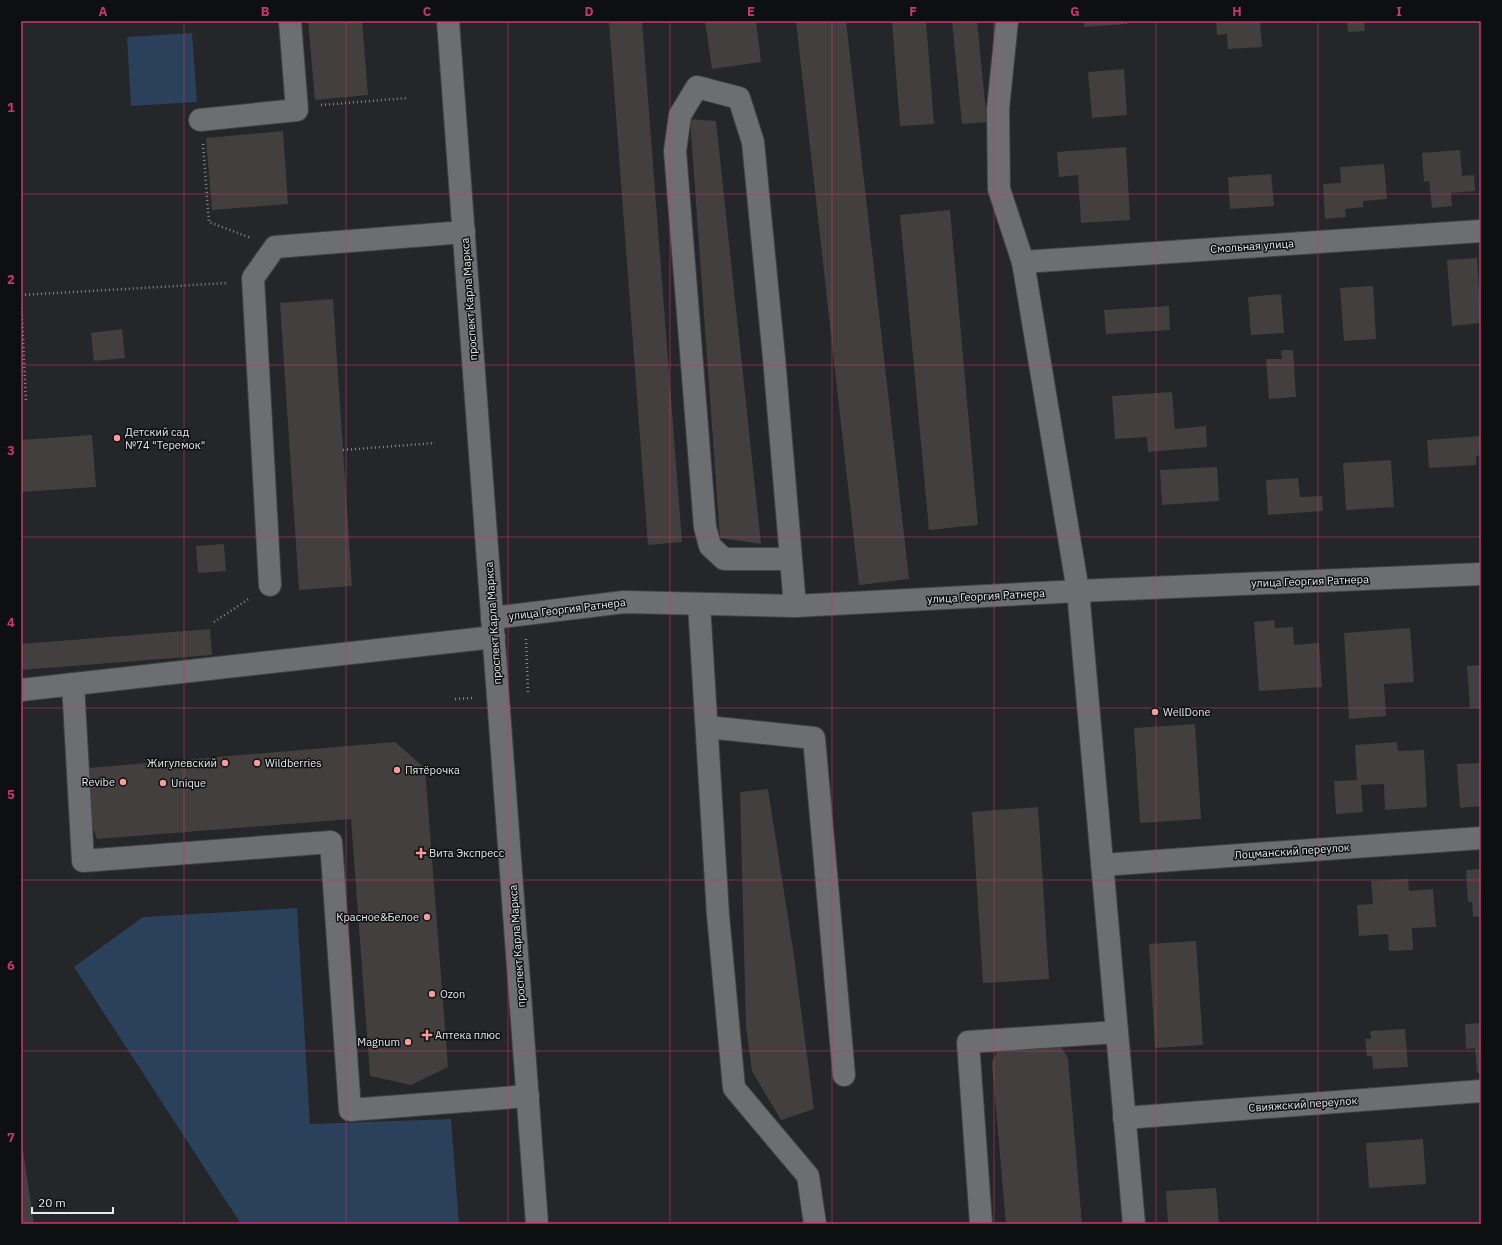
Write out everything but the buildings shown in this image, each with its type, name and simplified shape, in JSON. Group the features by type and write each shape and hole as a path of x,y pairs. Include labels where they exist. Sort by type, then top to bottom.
{"street":[{"path":"201,120 297,110 290,21"},
{"name":"проспект Карла Маркса","path":"448,21 538,1224"},
{"path":"1007,21 998,109 999,188 1023,262 1078,591 1134,1224"},
{"path":"792,559 724,560 710,546 705,527 675,151 680,115 697,87 739,98 753,142 774,350 792,559 795,606"},
{"name":"Смольная улица","path":"1023,262 1481,231"},
{"path":"270,585 254,278 274,247 464,232"},
{"name":"улица Георгия Ратнера","path":"21,690 493,628 525,614 624,602 795,606 1078,591 1481,574"},
{"path":"699,604 718,915 734,1088 808,1176 815,1224"},
{"path":"73,684 83,861 331,842 350,1110 528,1096"},
{"path":"707,727 814,738 844,1075"},
{"name":"Лоцманский переулок","path":"1102,865 1481,838"},
{"path":"981,1224 968,1042 1117,1032"},
{"name":"Свияжский переулок","path":"1124,1118 1481,1091"}],"path":[{"path":"297,107 408,98"},
{"path":"201,120 209,222 274,247"},
{"path":"21,295 254,281"},
{"path":"21,299 26,401"},
{"path":"343,450 435,443"},
{"path":"214,622 270,585"},
{"path":"525,614 528,693"},
{"path":"455,699 477,697"}],"shaded area":[{"path":"192,33 197,102 131,106 127,37"},
{"path":"297,908 310,1124 451,1119 459,1224 241,1224 74,967 143,917"}],"place":[{"name":"Детский сад №74 \"Теремок\"","path":"117,438"},
{"name":"WellDone","path":"1155,712"},
{"name":"Жигулевский","path":"225,763"},
{"name":"Wildberries","path":"257,763"},
{"name":"Пятёрочка","path":"397,770"},
{"name":"Revibe","path":"123,782"},
{"name":"Unique","path":"163,783"},
{"name":"Вита Экспресс","path":"421,853"},
{"name":"Красное&Белое","path":"427,917"},
{"name":"Ozon","path":"432,994"},
{"name":"Аптека плюс","path":"427,1035"},
{"name":"Magnum","path":"408,1042"}]}
